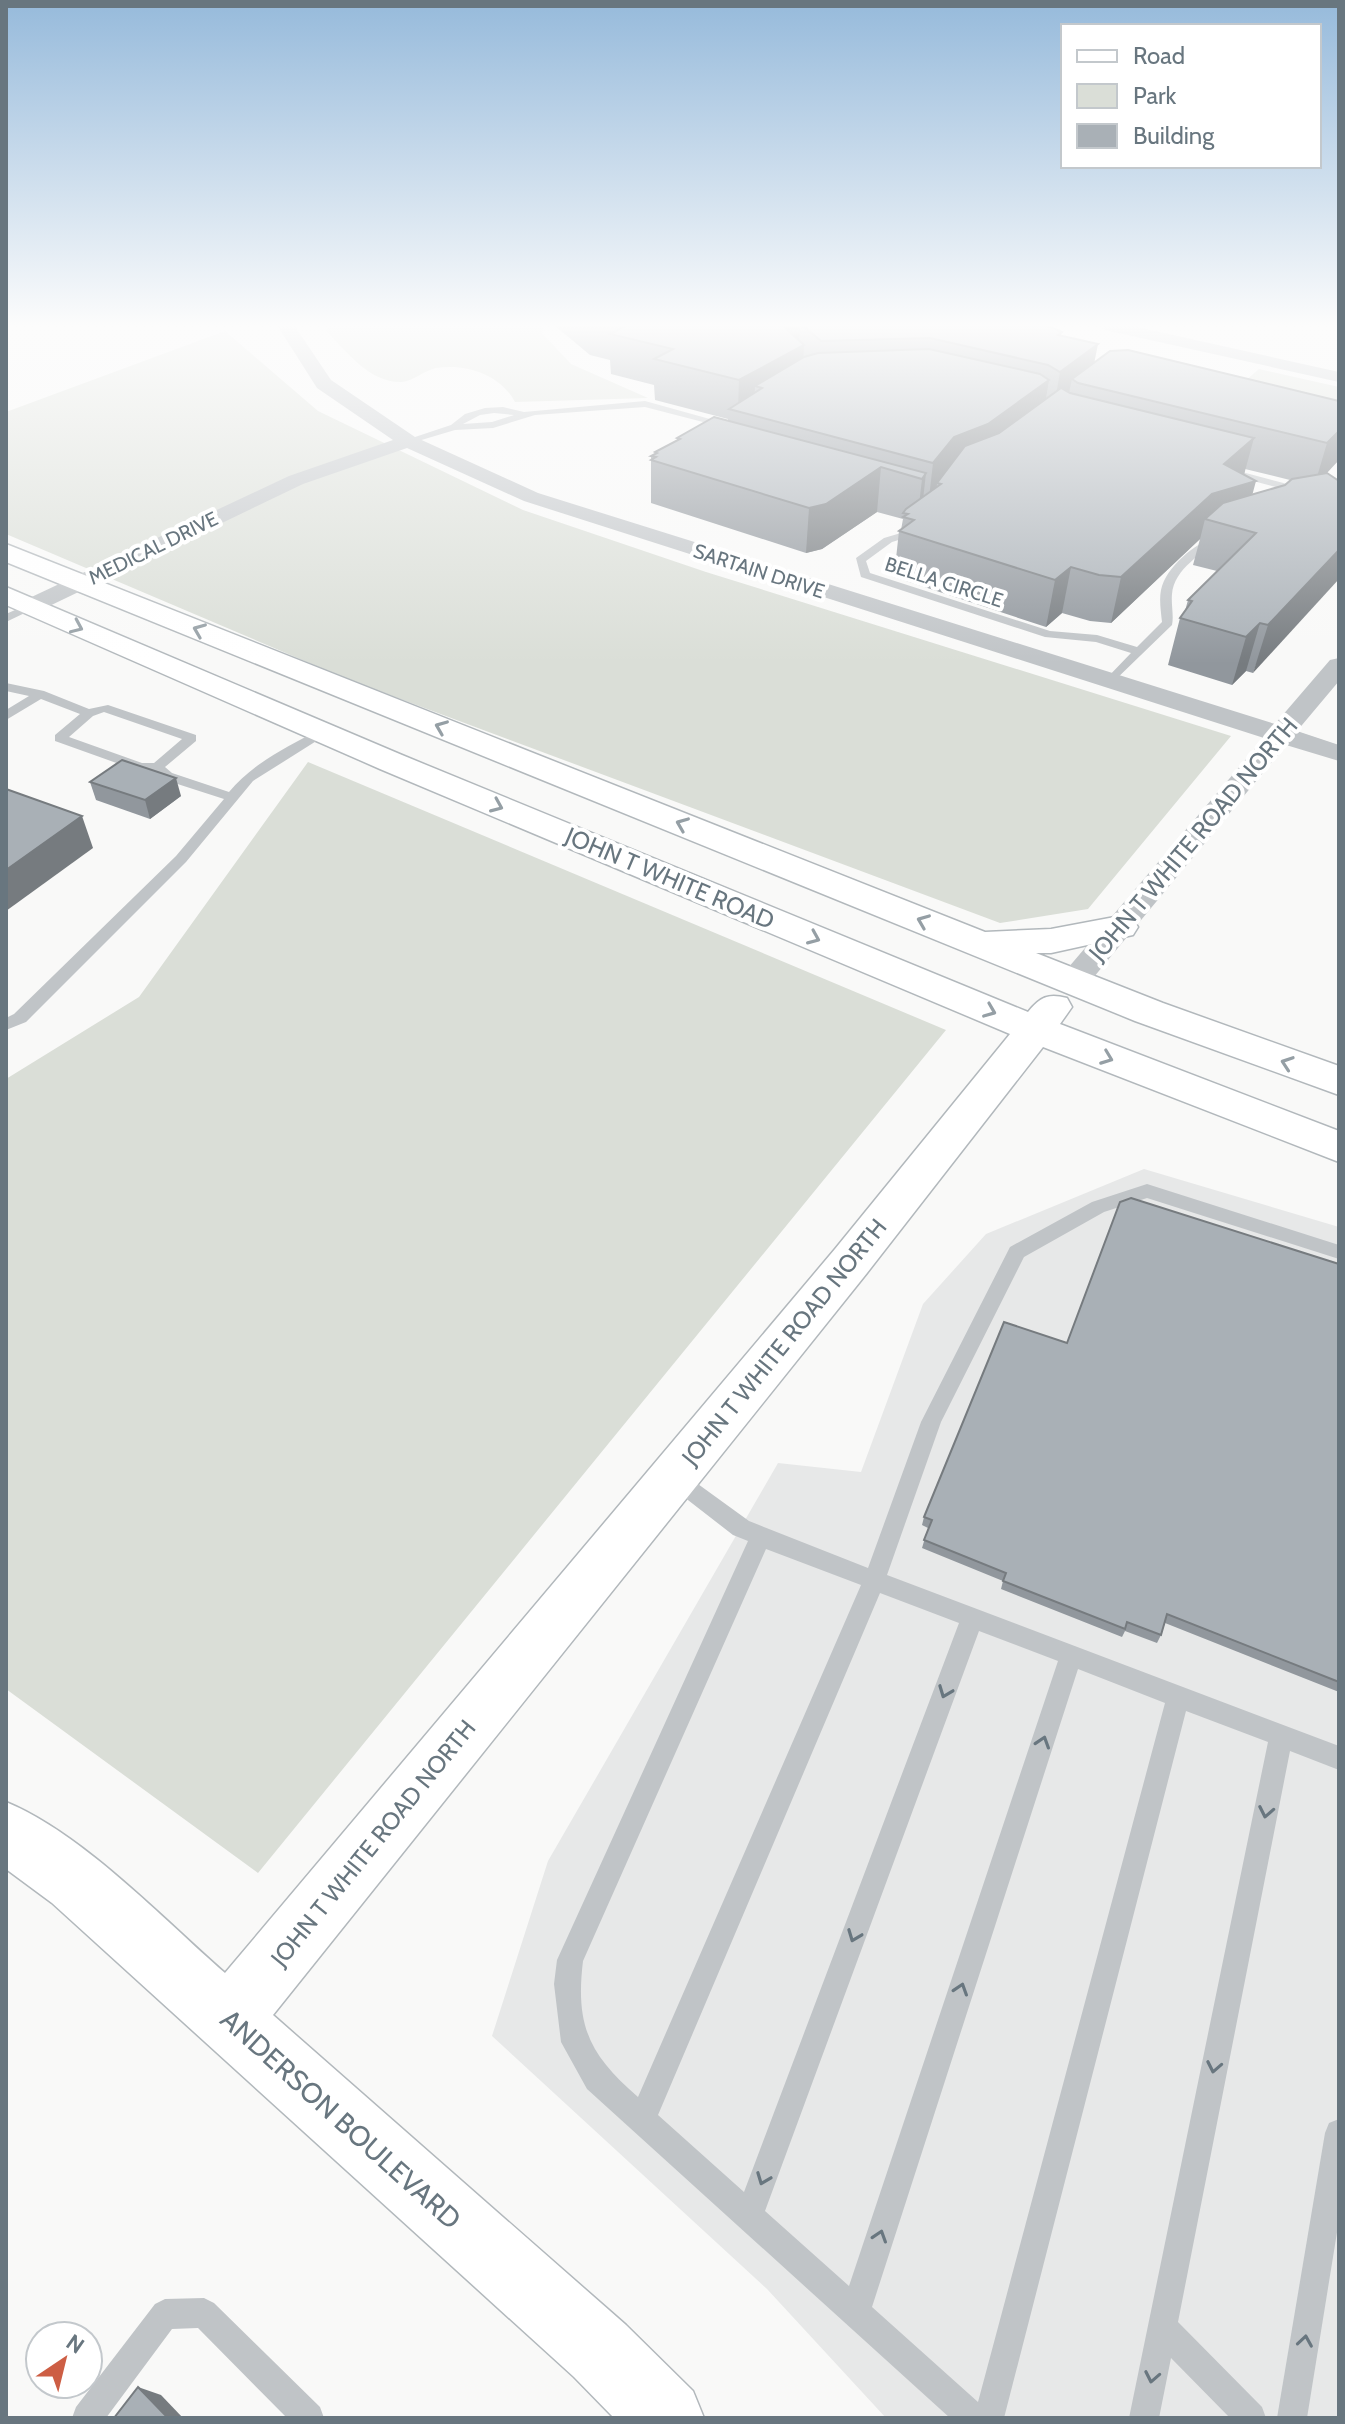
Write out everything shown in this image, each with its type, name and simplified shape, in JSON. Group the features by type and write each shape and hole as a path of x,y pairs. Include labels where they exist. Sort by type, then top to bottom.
{"main road":[{"path":"6,552 1073,982 1235,1045 1339,1081"},
{"name":"JOHN T WHITE ROAD","path":"14,606 1034,1029 1339,1147"},
{"path":"960,936 1012,943 1051,941 1120,927"},
{"name":"JOHN T WHITE ROAD NORTH","path":"229,2019 851,1261 1073,982"},
{"name":"ANDERSON BOULEVARD","path":"6,1832 74,1881 600,2351 666,2418"}],"street":[{"name":"SARTAIN DRIVE","path":"404,438 531,497 1339,753"},
{"name":"MEDICAL DRIVE","path":"14,606 81,583 296,480 408,441"},
{"name":"JOHN T WHITE ROAD NORTH","path":"1073,982 1339,665"}],"lane":[{"name":"MEDICAL DRIVE","path":"408,441 417,438"},
{"path":"1213,468 1301,490"},
{"path":"1282,499 1287,487"},
{"name":"BELLA CIRCLE","path":"926,523 920,531 888,540 860,560 865,575 1049,634 1097,639 1140,652"},
{"path":"1110,681 1168,623 1165,593 1170,576 1206,543 1221,538"},
{"path":"6,687 40,694 89,713"},
{"path":"6,716 40,694"},
{"path":"104,708 191,738 157,767 141,767 60,738 89,713 104,708"},
{"path":"6,1025 20,1018 181,859 248,778 323,733"},
{"path":"157,767 167,776 232,797"},
{"path":"643,2118 874,1581 931,1422 1017,1252 1098,1207 1147,1191 1339,1252"},
{"path":"673,1477 741,1528 761,1537 1339,1758"},
{"path":"761,1537 570,1960 567,1984 574,2042 597,2079 973,2418"},
{"path":"750,2214 972,1619"},
{"path":"856,2310 1071,1657"},
{"path":"989,2418 1178,1697"},
{"path":"1144,2418 1281,1736"},
{"path":"1292,2418 1339,2133"},
{"path":"87,2418 165,2314 204,2313 309,2418"},
{"path":"1162,2327 1251,2418"}],"shaded area":[{"path":"1144,1169 1339,1227 1339,2418 886,2418 767,2289 492,2036 548,1861 778,1463 861,1472 923,1304 986,1234"}],"green space":[{"path":"6,438 374,438 523,510 706,572 1231,736 1088,909 1000,923 347,679 6,534"},
{"path":"308,762 946,1030 258,1873 6,1689 6,1079 139,997"}],"building":[{"path":"677,438 794,438 926,473 922,479 881,467 826,504 809,508 651,460 656,457 651,456 655,452 680,439"},
{"path":"839,438 953,438 933,463"},
{"path":"986,438 1254,438 1224,464 1256,481 1212,494 1121,577 1071,567 1055,580 899,531 914,520 903,517 908,514 903,513 906,509 941,484 937,483 965,446"},
{"path":"1307,438 1332,438 1327,443"},
{"path":"1327,473 1339,481 1339,550 1268,625 1260,623 1246,637 1180,618 1192,601 1188,600 1256,533 1205,519 1223,503 1285,485 1292,479"},
{"path":"122,760 176,778 145,800 90,782"},
{"path":"6,789 82,816 6,870"},
{"path":"1131,1198 1339,1264 1339,1682 1167,1614 1161,1635 1127,1622 1125,1629 1003,1581 1006,1573 924,1540 932,1520 924,1517 1004,1322 1067,1343 1120,1202"},
{"path":"138,2387 168,2418 114,2418"}]}
